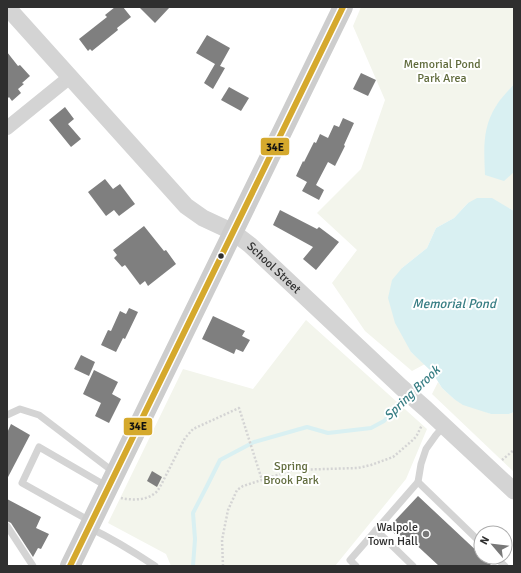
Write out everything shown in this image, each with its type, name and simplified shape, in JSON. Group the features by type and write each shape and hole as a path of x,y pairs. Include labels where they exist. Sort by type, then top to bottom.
{"main road":[{"path":"70,566 90,524 114,486 233,232 343,7"}],"street":[{"name":"School Street","path":"7,7 186,206 203,218 233,232 262,256 401,387 425,416 444,426 514,491"},
{"path":"7,128 70,77"}],"lane":[{"path":"7,415 20,409 39,415 114,486"},
{"path":"356,566 350,560 418,482 421,464 426,450 444,426"},
{"path":"114,486 39,447 22,484 90,524 156,566"},
{"path":"418,482 473,535"},
{"path":"7,526 33,566"},
{"path":"376,530 413,566"}],"path":[{"path":"114,486 131,499 144,498 153,495 161,485 185,438 193,428 239,408 262,480"},
{"path":"223,566 222,540 228,510 236,490 242,486 293,470 358,468 371,466 393,457 407,446 418,435 425,416"}],"green space":[{"name":"Memorial Pond Park Area","path":"361,7 514,7 514,84 496,106 513,174 514,172 514,211 509,208 468,203 454,218 436,228 427,248 402,268 411,352 425,364 412,371 365,331 332,283 357,250 317,213 361,169 385,100 353,26"},
{"name":"Spring Brook Park","path":"306,320 427,429 406,479 335,566 171,566 166,554 108,523 183,369 253,389"},
{"path":"438,382 454,399 491,414 509,414 514,412 514,472 432,394"}],"water":[{"path":"514,84 514,172 504,181 485,175 485,139 491,114 500,100"},
{"name":"Memorial Pond","path":"477,198 492,198 514,211 514,412 509,414 491,414 463,405 442,388 432,372 411,352 395,323 388,298 392,280 402,268 427,248 436,228 454,218 468,203"}],"building":[{"path":"115,7 123,7 131,17 117,28 118,30 92,51 90,49 88,51 79,39 107,17 105,15"},
{"path":"139,7 170,7 155,23"},
{"path":"207,35 230,48 220,66 225,68 213,89 204,83 215,64 196,53"},
{"path":"7,52 18,66 20,65 30,76 18,89 21,93 12,101 9,97 7,99"},
{"path":"361,73 376,80 368,96 353,89"},
{"path":"229,87 249,98 241,111 221,100"},
{"path":"65,107 74,119 68,124 81,139 71,147 49,120"},
{"path":"343,118 354,123 335,166 328,162 316,185 324,190 319,200 302,191 307,182 296,176 303,161 304,162 314,142 316,143 320,134 328,138 334,125 339,127"},
{"path":"105,179 113,189 120,184 135,204 119,216 114,210 106,216 88,192"},
{"path":"280,210 317,229 319,227 339,242 316,270 303,259 313,247 273,225"},
{"path":"144,226 164,251 166,250 176,264 148,286 145,281 140,285 125,265 122,267 114,258 117,255 113,250"},
{"path":"129,308 138,312 125,339 123,338 116,352 101,345 108,330 111,331 120,311 126,314"},
{"path":"213,316 245,331 242,336 250,340 243,352 236,349 234,354 202,339"},
{"path":"81,355 95,362 89,376 74,369"},
{"path":"94,370 118,382 112,394 121,399 109,423 95,416 101,403 83,394"},
{"path":"11,424 30,435 7,479 7,433"},
{"path":"152,471 162,477 157,487 147,481"},
{"name":"Walpole Town Hall","path":"418,496 473,548 473,565 492,566 439,566 411,540 407,544 388,528"},
{"path":"7,499 41,517 36,528 49,534 41,549 38,548 33,557 11,523 7,521"}],"waterway":[{"name":"Spring Brook","path":"411,391 436,369"},
{"name":"Spring Brook","path":"193,566 195,539 193,513 220,460 254,442 307,427 328,433 371,428 384,421 406,396"}],"transit line":[{"name":"34E","path":"70,566 343,7"}],"place":[{"name":"Walpole Town Hall","path":"426,534"}]}
